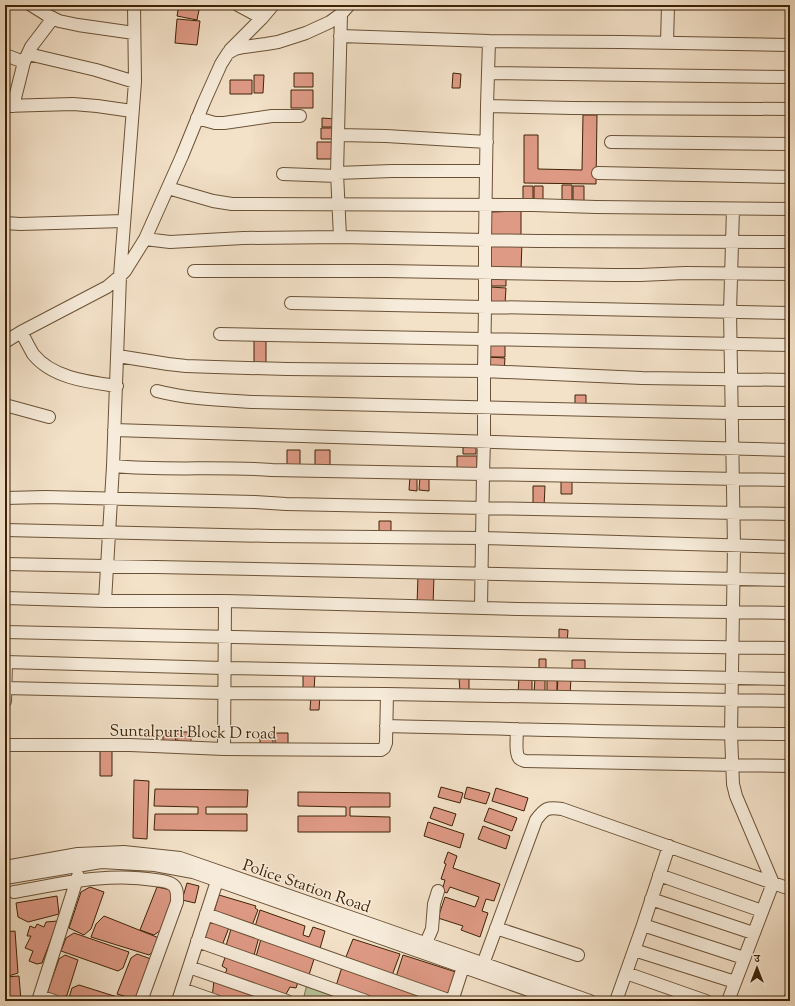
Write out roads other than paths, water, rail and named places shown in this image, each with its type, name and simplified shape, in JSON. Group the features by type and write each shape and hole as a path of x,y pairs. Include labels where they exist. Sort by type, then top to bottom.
{"street":[{"path":"31,5 59,20 78,25 134,33"},
{"path":"105,601 117,386 120,276 135,82 134,5"},
{"path":"238,5 262,18"},
{"path":"5,342 101,290 120,276 145,239 182,156 196,118 221,64 228,53 273,5"},
{"path":"667,43 668,5"},
{"path":"228,53 235,49 278,42 306,33 330,22 345,10"},
{"path":"340,237 337,174 340,36 345,10"},
{"path":"53,18 31,47 9,106 73,104 132,111"},
{"path":"340,36 489,42 790,45"},
{"path":"481,608 485,240 489,42"},
{"path":"5,55 96,70 135,82"},
{"path":"488,73 790,77"},
{"path":"487,106 790,109"},
{"path":"196,118 215,123 224,123 272,116 300,116"},
{"path":"338,135 386,136 487,142"},
{"path":"611,142 790,144"},
{"path":"283,174 337,174 392,171 486,171"},
{"path":"598,173 790,176"},
{"path":"168,188 213,201 232,204 533,205 790,209"},
{"path":"728,1001 773,883 736,796 732,764 731,700 734,612 734,513 730,312 733,209"},
{"path":"5,223 20,224 124,221"},
{"path":"145,239 170,242 243,238 340,237 539,241 790,242"},
{"path":"194,271 386,271 613,275 685,273 790,274"},
{"path":"291,303 790,313"},
{"path":"21,332 34,354 43,363 56,371 81,380 117,386"},
{"path":"220,334 790,345"},
{"path":"118,356 186,366 287,369 484,371 642,378 790,380"},
{"path":"157,391 182,397 203,399 286,403 731,414 790,413"},
{"path":"5,405 49,417"},
{"path":"114,430 790,450"},
{"path":"113,466 134,468 215,468 790,480"},
{"path":"5,498 45,497 110,500 790,514"},
{"path":"5,530 271,536 482,538 790,547"},
{"path":"5,564 790,580"},
{"path":"5,598 105,601 225,601 481,608 790,613"},
{"path":"224,748 225,601"},
{"path":"5,632 790,648"},
{"path":"5,701 6,662 224,668 790,679"},
{"path":"5,688 224,693 386,694 790,701"},
{"path":"386,694 386,726 790,734"},
{"name":"Suntalpuri Block D road","path":"5,745 130,745 381,750 384,748 386,743 386,726"},
{"path":"517,729 517,753 518,757 525,761 790,766"},
{"path":"483,964 536,820 544,809 553,807 562,809 790,889"},
{"path":"616,1001 669,846"},
{"name":"Police Station Road","path":"5,867 78,854 124,852 180,858 590,1001"},
{"name":"Police Station Road","path":"5,878 101,862 155,865 192,872 560,1001"},
{"path":"54,1001 39,999 81,865"},
{"path":"659,875 762,911"},
{"path":"14,892 108,878 146,878 171,884 177,894 177,902 141,1001"},
{"path":"178,1001 217,881"},
{"path":"426,943 432,929 434,904 438,891"},
{"path":"651,899 753,933"},
{"path":"206,914 451,1001 463,967"},
{"path":"643,925 744,958"},
{"path":"496,928 578,955"},
{"path":"197,941 366,1001"},
{"path":"634,950 735,982"},
{"path":"189,967 287,1001"},
{"path":"626,973 706,1001"},
{"path":"182,989 216,1001"}]}
